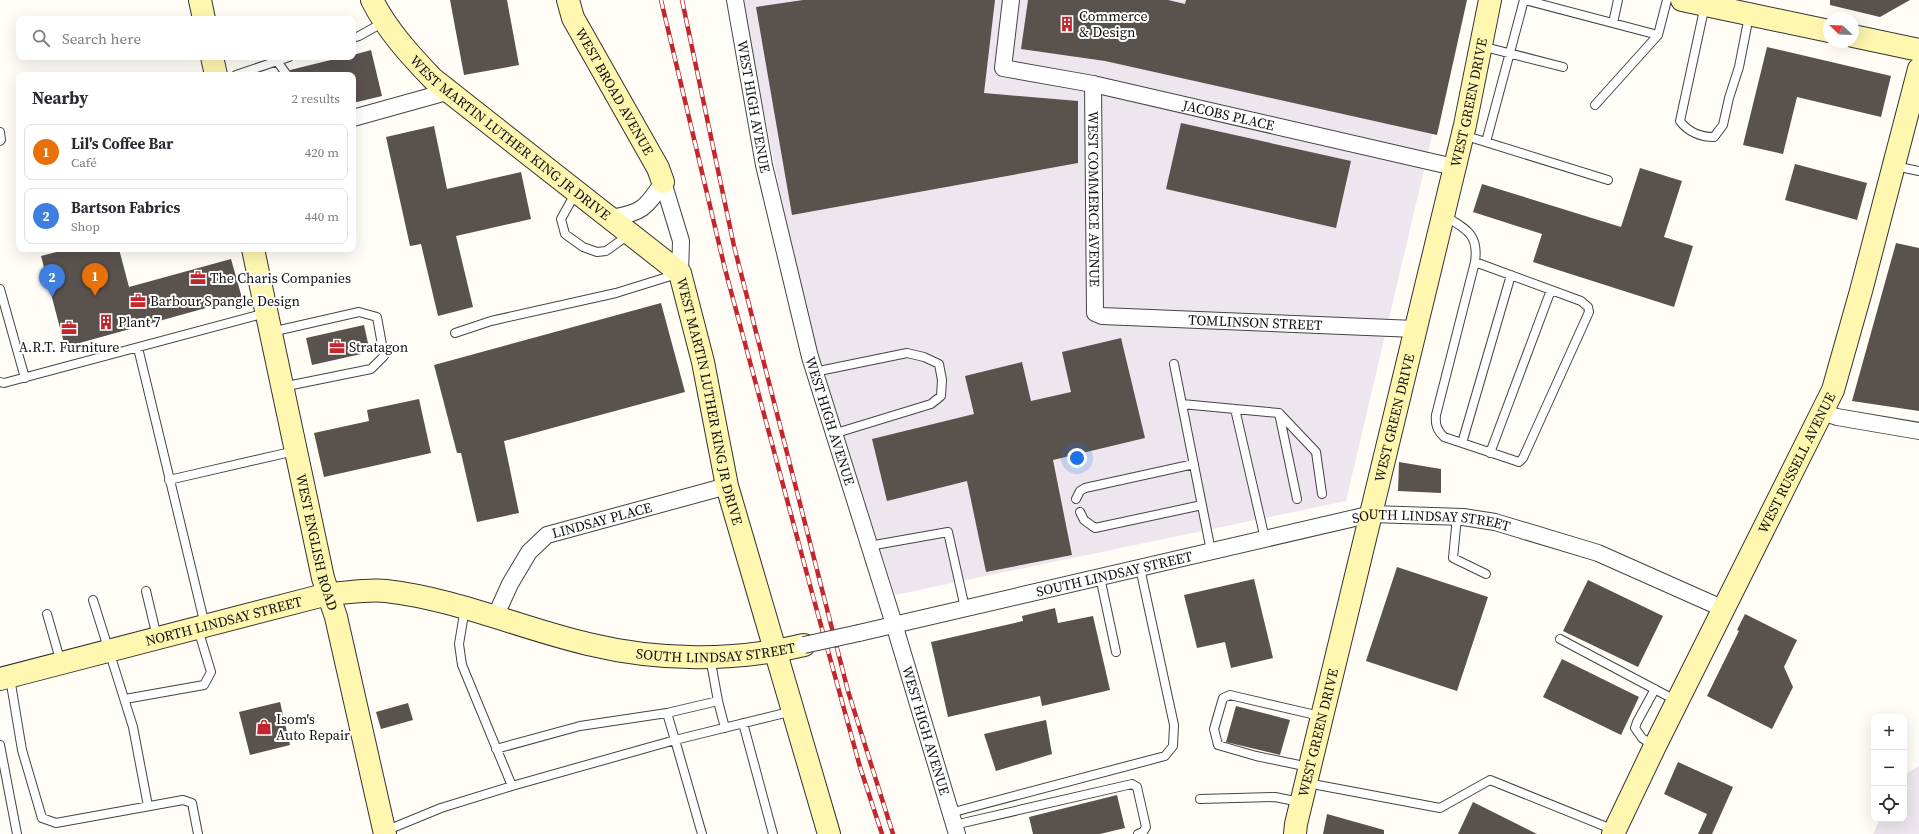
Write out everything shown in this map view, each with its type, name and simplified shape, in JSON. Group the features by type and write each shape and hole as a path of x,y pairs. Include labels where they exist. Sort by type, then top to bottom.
{"main road":[{"path":"200,0 203,16"},
{"name":"WEST MARTIN LUTHER KING JR DRIVE","path":"372,0 384,22 412,57 433,79 577,191 680,274 703,362 727,486 830,834"},
{"name":"WEST BROAD AVENUE","path":"568,0 573,18 658,168 663,182"},
{"name":"WEST GREEN DRIVE","path":"1295,834 1462,135 1490,0"},
{"path":"1682,0 1741,10 1823,30"},
{"path":"1859,37 1919,50"},
{"path":"213,60 215,72"},
{"name":"WEST RUSSELL AVENUE","path":"1614,832 1655,746 1833,390 1919,69"},
{"name":"WEST ENGLISH ROAD","path":"254,252 323,578 336,617 385,832"},
{"name":"NORTH LINDSAY STREET","path":"5,678 328,594 384,591 436,599 495,617"},
{"name":"SOUTH LINDSAY STREET","path":"495,617 553,635 589,644 635,652 673,656 710,657 775,652 804,645"}],"street":[{"name":"WEST HIGH AVENUE","path":"735,0 764,166 814,372 894,624 954,824"},
{"name":"JACOBS PLACE","path":"1011,0 1002,68 1093,84 1454,167"},
{"name":"WEST COMMERCE AVENUE","path":"1093,84 1095,313"},
{"path":"356,117 450,91"},
{"path":"611,218 632,215 650,202 663,182"},
{"name":"WEST BROAD AVENUE","path":"663,182 681,241 680,274"},
{"name":"TOMLINSON STREET","path":"1095,313 1102,316 1176,320 1415,329"},
{"path":"1822,412 1838,417 1919,431"},
{"name":"LINDSAY PLACE","path":"495,617 510,584 529,552 547,535 727,486"},
{"name":"SOUTH LINDSAY STREET","path":"804,645 1372,514 1458,517 1495,522 1598,553 1724,609"}],"lane":[{"path":"1486,142 1525,0 1658,35"},
{"path":"1613,23 1618,0"},
{"path":"1594,105 1658,35 1667,0"},
{"path":"1705,5 1680,121 1685,128 1705,137 1714,137 1724,124 1729,98 1739,67 1741,10"},
{"path":"356,37 384,22"},
{"path":"1481,46 1564,67"},
{"path":"245,72 278,61 285,72"},
{"path":"0,132 0,140"},
{"path":"1462,135 1608,180"},
{"path":"1894,166 1919,171"},
{"path":"577,191 561,219 565,234 583,247 597,252 606,252 630,234"},
{"path":"1442,214 1471,234 1477,250 1435,424 1438,431 1444,437 1519,462 1523,458 1589,312 1588,307 1581,301 1475,262"},
{"path":"455,333 491,320 616,293 680,274"},
{"path":"1462,443 1511,275"},
{"path":"0,289 25,378"},
{"path":"1490,453 1551,290"},
{"path":"0,382 4,383 25,378 138,348 268,322 359,312 377,317 384,356 371,369 282,387"},
{"path":"125,699 204,686 211,672 169,480 138,348"},
{"path":"814,372 907,353 924,357 939,364 942,380 941,396 931,404 833,434"},
{"path":"1174,364 1211,551"},
{"path":"1182,404 1279,413 1316,452 1322,494"},
{"path":"1234,409 1265,539"},
{"path":"1279,413 1297,499"},
{"path":"169,480 295,451"},
{"path":"1076,498 1080,491 1085,488 1194,464"},
{"path":"1080,512 1084,520 1095,528 1202,505"},
{"path":"1458,517 1453,558 1486,574"},
{"path":"869,546 948,532 965,608"},
{"path":"954,824 1054,785 1165,756 1173,746 1174,724 1140,568"},
{"path":"1100,577 1116,652"},
{"path":"146,591 157,638"},
{"path":"93,600 133,727 148,806"},
{"path":"466,608 459,644 462,665 512,786"},
{"path":"47,614 61,663"},
{"path":"1560,638 1678,701"},
{"path":"710,657 718,701 725,728"},
{"path":"5,678 22,750 42,818 56,823 183,800 192,803 198,834"},
{"path":"1655,689 1635,728 1642,738 1655,746"},
{"path":"1322,717 1230,695 1223,698 1214,729 1218,745 1256,756 1306,784 1440,808 1490,780 1614,832"},
{"path":"496,749 580,726 667,713 718,701"},
{"path":"385,832 441,808 512,786 675,740 793,711"},
{"path":"667,713 702,834"},
{"path":"744,723 773,834"},
{"path":"0,745 17,834"},
{"path":"954,824 1132,784 1137,787 1146,827 1143,832 1138,834"},
{"path":"1200,799 1275,797 1306,784"}],"shaded area":[{"path":"741,0 1464,0 1346,501 895,595 805,314"},
{"path":"1919,766 1919,834 1873,834 1879,822 1907,822 1907,773"}],"building":[{"path":"450,0 507,0 519,65 464,75"},
{"path":"803,0 995,0 984,93 1078,101 1078,163 792,215 756,7"},
{"path":"1028,0 1168,0 1185,4 1186,0 1467,0 1437,135 1105,61 1021,49"},
{"path":"1830,0 1910,0 1880,17 1830,5"},
{"path":"1767,47 1891,76 1881,117 1797,97 1783,154 1743,145"},
{"path":"371,50 382,96 356,102 356,72 291,72 290,70 331,60 356,60 356,54"},
{"path":"1181,123 1351,161 1336,228 1166,189"},
{"path":"434,126 447,189 521,172 531,219 456,236 473,307 438,316 421,244 410,246 386,137"},
{"path":"1795,164 1867,183 1857,220 1785,200"},
{"path":"1640,168 1682,181 1664,237 1693,246 1674,307 1533,262 1542,234 1473,212 1482,184 1621,227"},
{"path":"1896,243 1919,248 1919,411 1852,401"},
{"name":"Plant 7","path":"56,252 120,252 129,287 231,259 242,298 65,347 41,256"},
{"path":"661,303 685,392 504,441 519,513 477,522 461,453 457,453 434,365"},
{"path":"364,325 370,352 312,365 306,338"},
{"path":"1121,338 1145,438 1053,460 1072,555 986,572 967,481 887,501 872,439 974,414 965,376 1022,362 1031,401 1071,392 1062,352"},
{"path":"419,399 431,453 324,477 314,433 369,421 367,410"},
{"path":"1399,462 1441,469 1441,493 1398,491"},
{"path":"1397,567 1488,597 1457,691 1366,661"},
{"path":"1254,579 1273,658 1231,668 1225,642 1197,648 1184,595"},
{"path":"1588,580 1663,616 1638,667 1563,631"},
{"path":"1055,608 1058,623 1093,616 1110,690 1042,706 1040,696 948,717 931,642 1023,621 1022,616"},
{"path":"1745,614 1797,640 1784,667 1793,687 1772,729 1707,696 1739,631 1737,630"},
{"path":"1562,659 1639,697 1621,735 1543,697"},
{"path":"280,702 290,745 250,755 239,712"},
{"path":"408,703 413,720 381,729 376,712"},
{"path":"1236,706 1290,720 1280,755 1226,742"},
{"path":"1046,720 1052,754 996,771 984,734"},
{"path":"1678,762 1733,787 1712,834 1698,834 1707,814 1664,794"},
{"path":"1117,795 1125,828 1100,834 1033,834 1029,817"},
{"path":"1473,802 1537,834 1458,834"},
{"path":"1327,814 1384,830 1384,834 1323,834"}],"railway":[{"path":"661,0 725,269 860,767 882,834"},
{"path":"682,0 734,246 848,691 893,834"}],"place":[{"name":"Commerce & Design","path":"1067,24"},
{"name":"The Charis Companies","path":"198,278"},
{"name":"Lil's Coffee Bar","path":"95,296"},
{"name":"Bartson Fabrics","path":"52,297"},
{"name":"Barbour Spangle Design","path":"138,301"},
{"name":"Plant 7","path":"106,322"},
{"name":"A.R.T. Furniture","path":"69,328"},
{"name":"Stratagon","path":"337,347"},
{"name":"Isom's Auto Repair","path":"264,727"}]}
